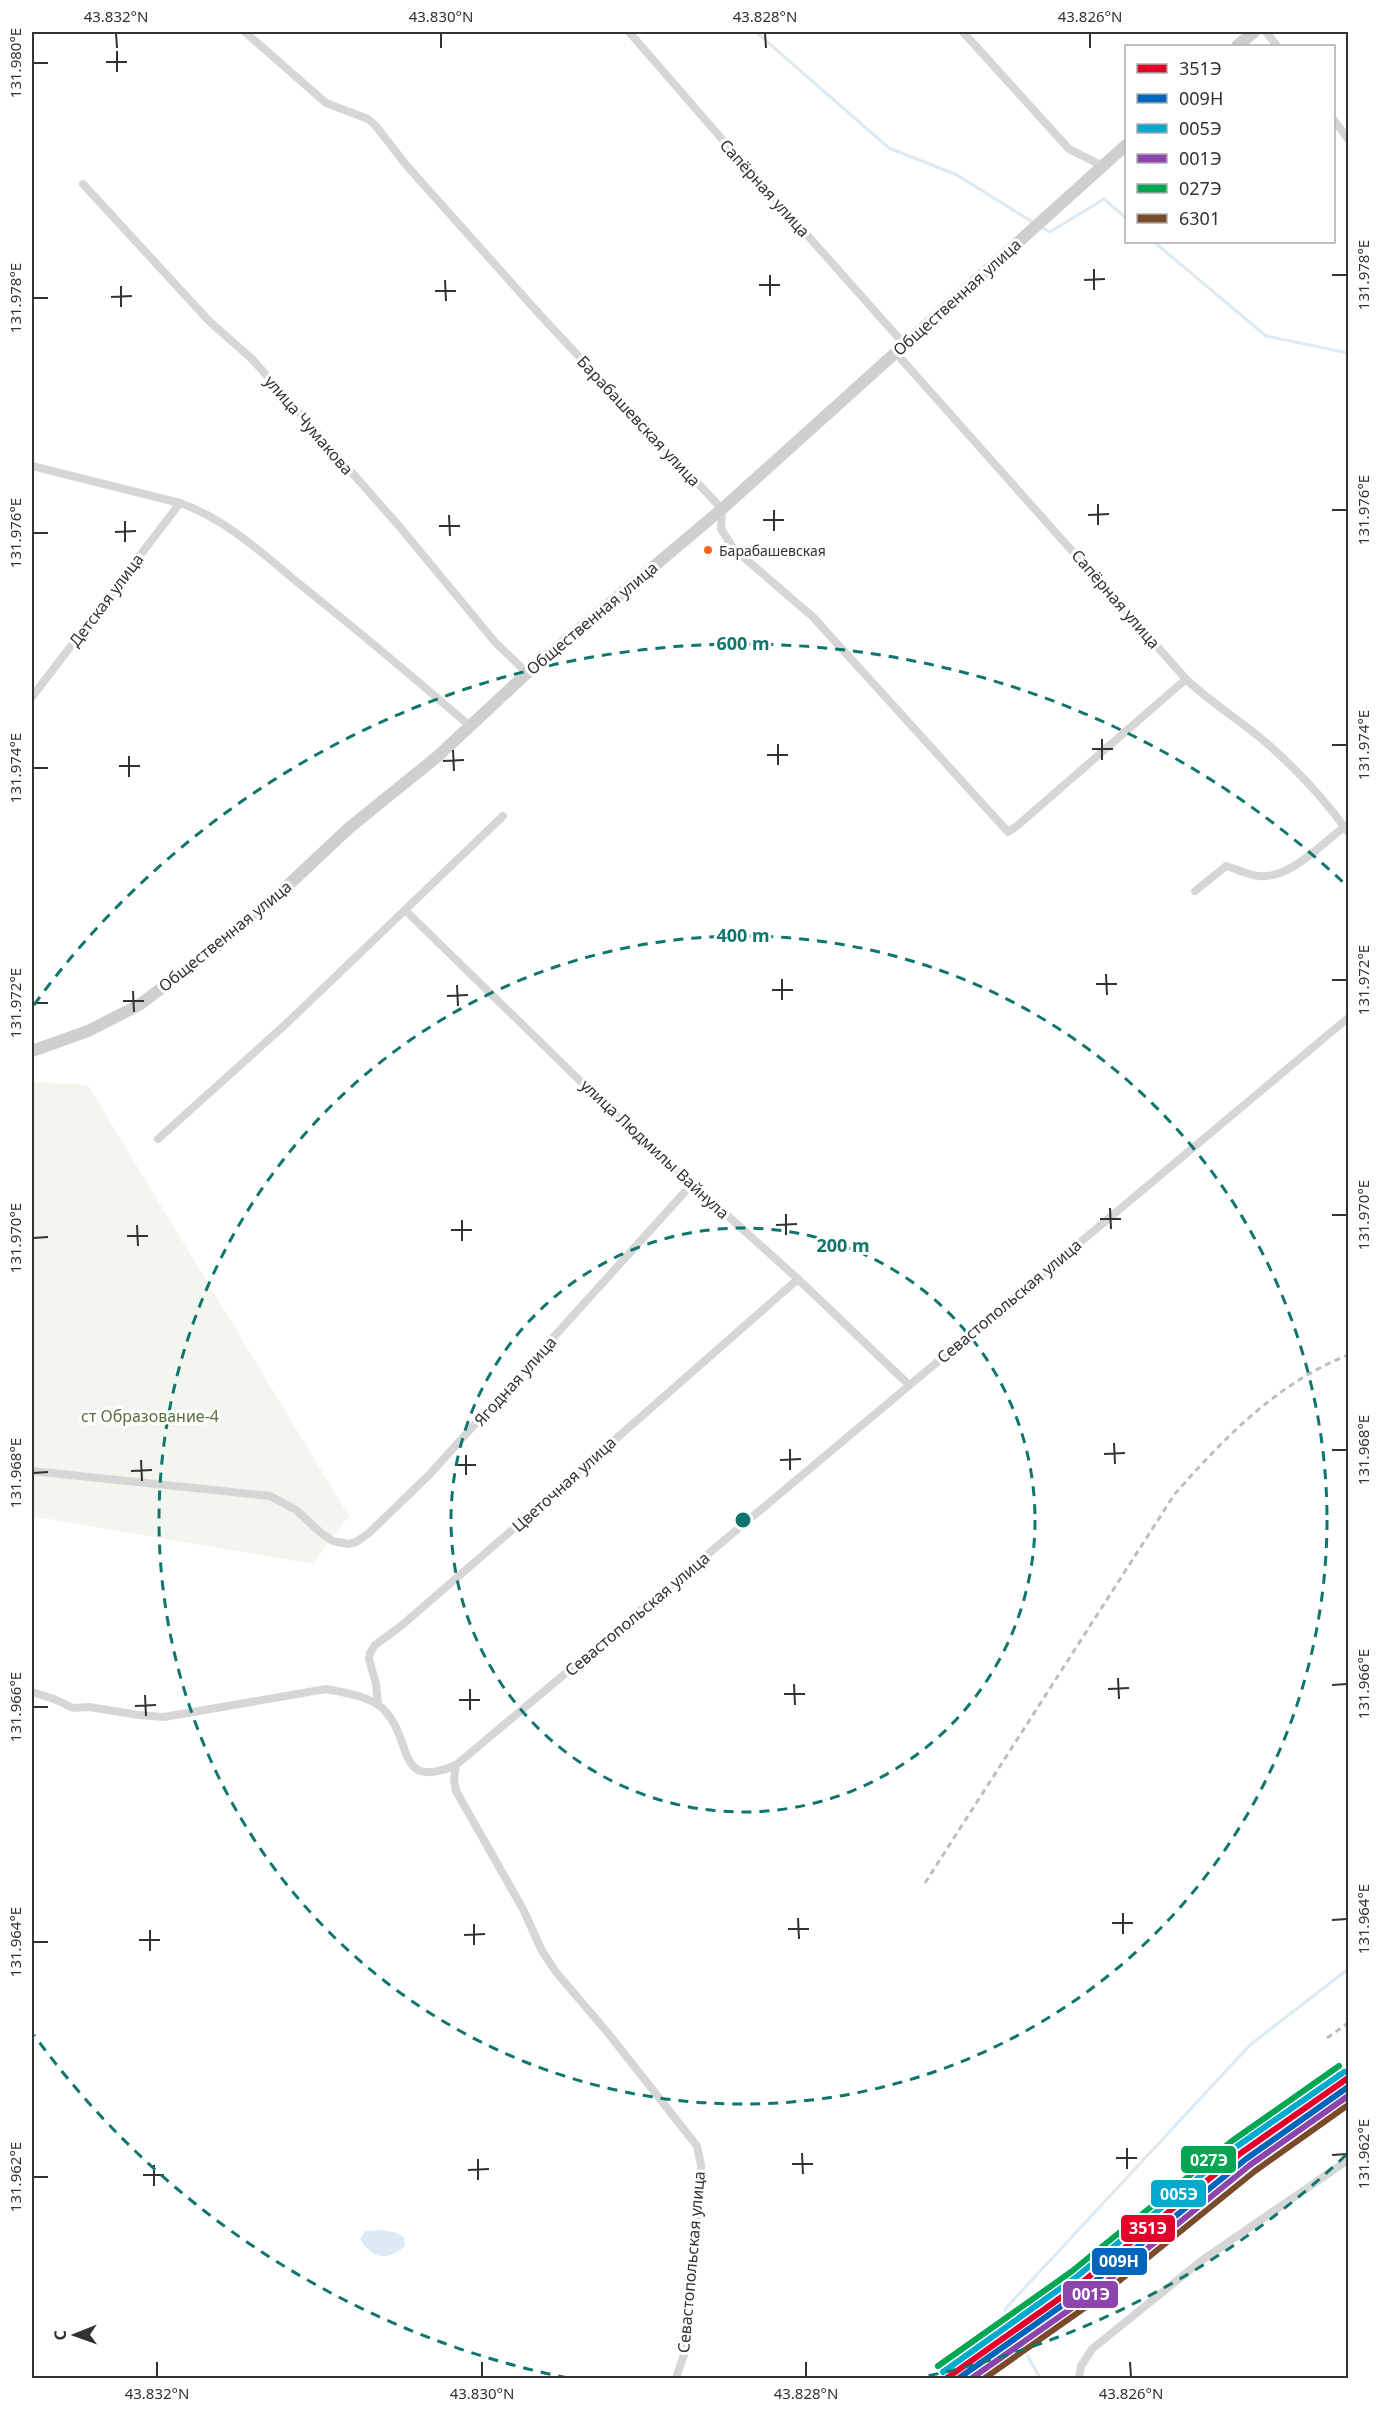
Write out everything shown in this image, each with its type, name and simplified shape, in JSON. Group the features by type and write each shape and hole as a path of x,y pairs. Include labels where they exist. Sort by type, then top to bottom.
{"main road":[{"path":"1238,45 1254,32"},
{"name":"Общественная улица","path":"32,1052 88,1031 139,1005 179,976 284,889 349,828 438,756 528,673 722,508 1125,146"}],"street":[{"name":"Барабашевская улица","path":"245,32 326,103 368,119 375,125 407,166 541,316 722,508"},
{"name":"Сапёрная улица","path":"629,32 1186,679 1207,699 1269,745 1314,789 1347,828"},
{"path":"963,32 1069,149 1103,166"},
{"path":"1266,32 1276,45"},
{"path":"1335,121 1348,139"},
{"name":"улица Чумакова","path":"83,184 209,321 252,359 399,526 495,642 528,673"},
{"path":"32,466 180,502 208,514 377,645 470,726"},
{"name":"Детская улица","path":"33,692 180,502"},
{"path":"722,508 721,529 734,549 813,617 1008,832 1186,679"},
{"path":"158,1139 286,1023 503,816"},
{"path":"1195,891 1226,866 1258,876 1279,874 1347,828"},
{"name":"улица Людмилы Вайнула","path":"405,910 613,1113 798,1279 909,1384"},
{"name":"Севастопольская улица","path":"676,2379 685,2352 689,2313 701,2165 697,2146 608,2033 556,1972 542,1951 523,1909 456,1791 454,1780 456,1765 1348,1018"},
{"name":"Ягодная улица","path":"32,1471 270,1496 296,1510 321,1533 340,1543 356,1542 392,1514 692,1184"},
{"name":"Цветочная улица","path":"378,1704 376,1684 369,1659 375,1646 512,1530 798,1279"},
{"path":"32,1692 73,1708 89,1707 156,1716 190,1713 326,1689 351,1694 378,1704 392,1721 406,1756 418,1770 433,1774 456,1765"},
{"path":"1079,2379 1081,2366 1092,2349 1201,2261 1348,2160"}],"green space":[{"name":"ст Образование-4","path":"32,1082 88,1085 349,1516 313,1564 32,1516"}],"shaded area":[{"path":"365,2231 394,2232 404,2237 405,2246 386,2256 375,2254 360,2239"}],"waterway":[{"path":"756,32 889,148 957,175 1034,223"},
{"path":"1039,226 1050,232 1104,199 1125,217"},
{"path":"1155,243 1266,336 1348,353"},
{"path":"1040,2378 1009,2323 1005,2309 1250,2045 1348,1969"}],"railway":[{"path":"925,1883 1174,1495 1212,1453 1253,1414 1298,1381 1348,1355"},
{"path":"1327,2038 1348,2023"},
{"path":"962,2378 1073,2299"}],"transit line":[{"name":"027Э","path":"938,2366 1071,2272 1232,2141 1339,2066"},
{"name":"005Э","path":"943,2372 1075,2278 1236,2147 1344,2072"},
{"name":"351Э","path":"947,2378 1080,2284 1241,2153 1348,2078"},
{"name":"009Н","path":"959,2378 1084,2290 1246,2159 1348,2087"},
{"name":"001Э","path":"972,2378 1089,2296 1250,2165 1348,2096"},
{"name":"6301","path":"985,2378 1093,2302 1255,2171 1348,2105"}],"place":[{"name":"Барабашевская","path":"708,550"}]}
